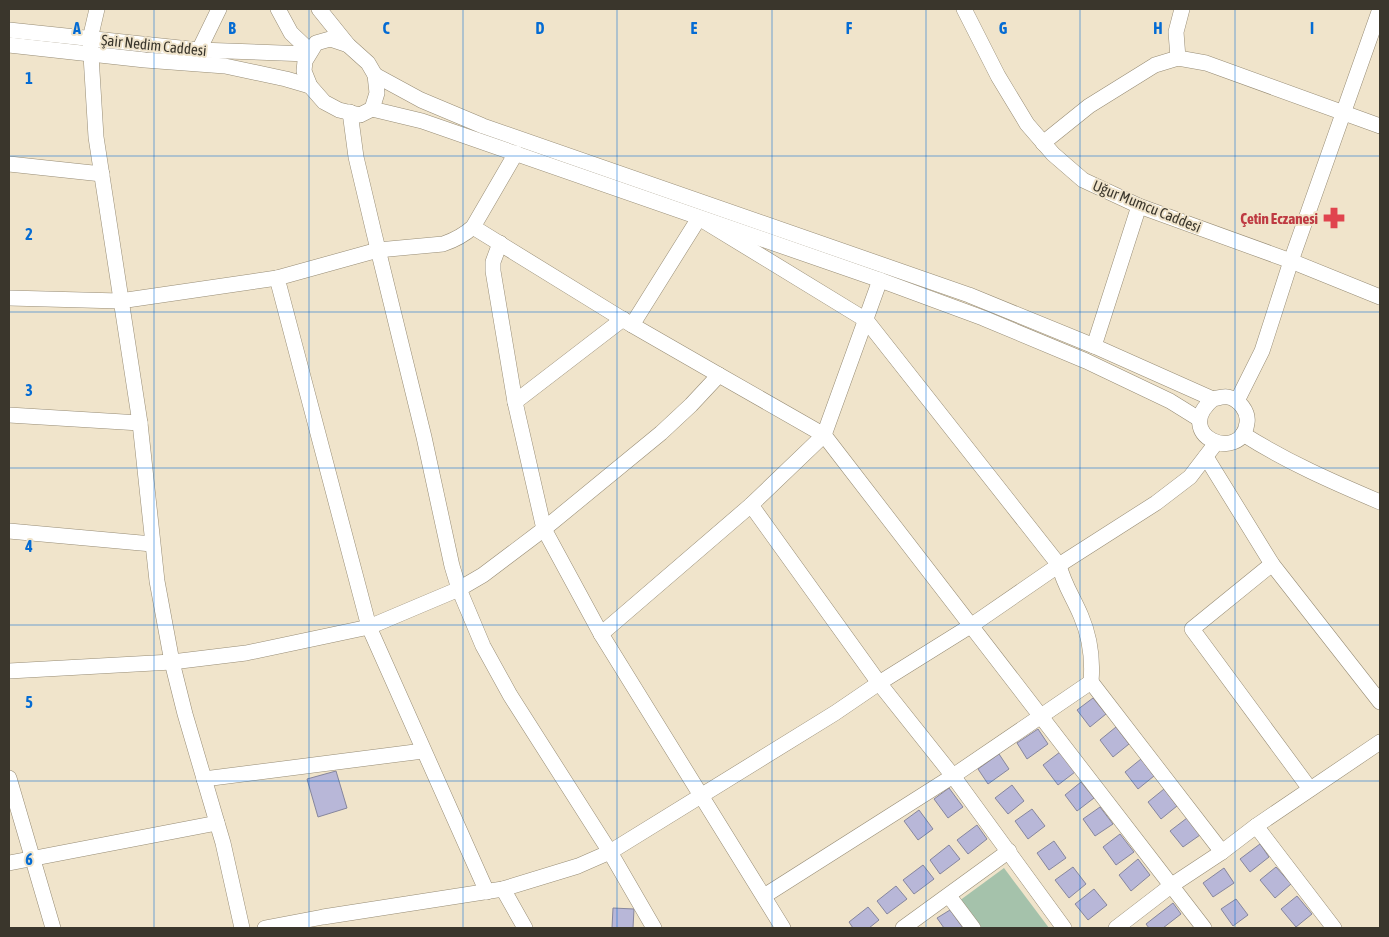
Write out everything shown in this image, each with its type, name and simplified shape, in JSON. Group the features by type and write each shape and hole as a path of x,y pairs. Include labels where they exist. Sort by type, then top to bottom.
{"street":[{"path":"97,9 90,46 96,137 140,423 152,544 164,623 172,662 223,843 242,928"},
{"path":"200,50 219,9"},
{"path":"278,9 291,33 309,53"},
{"path":"319,9 348,45 368,63 374,75 377,93 372,109"},
{"name":"Uğur Mumcu Caddesi","path":"964,9 998,76 1028,124 1053,154 1083,180 1139,206 1291,261 1380,297"},
{"path":"1178,58 1176,32 1182,9"},
{"path":"1237,401 1262,350 1291,261 1379,19"},
{"name":"Şair Nedim Caddesi","path":"9,30 90,46 269,54 309,53"},
{"path":"348,45 330,39 316,43 309,53 304,71 310,86 324,102 339,110 360,115 372,109 422,121 880,280 983,318 1086,361 1170,401 1199,419"},
{"path":"9,44 90,46 225,66 310,86"},
{"path":"1043,143 1089,106 1155,65 1178,58 1206,63 1380,126"},
{"path":"374,75 421,100 483,126 960,291 1094,346 1213,399"},
{"path":"350,112 356,157 424,437 452,566 459,588 483,646 510,695 610,852 654,928"},
{"path":"9,298 120,301 277,278 378,250 443,244 463,235 474,227 516,153"},
{"path":"9,164 102,174"},
{"path":"1094,346 1139,206"},
{"path":"699,218 866,320 1059,565 1063,581 1086,627 1092,654 1091,682 1222,852"},
{"path":"515,402 627,322 699,218"},
{"path":"474,227 627,322 824,435 1204,928"},
{"path":"500,243 493,262 493,271 515,402 544,529 602,634 783,928"},
{"path":"277,278 369,627 487,892"},
{"path":"602,634 751,505 824,435 880,280"},
{"path":"9,671 172,662 246,653 369,627 459,588 500,563 662,433 719,375"},
{"path":"1225,397 1237,401 1245,410 1248,422 1244,434 1234,442 1222,444 1210,440 1202,431 1199,419 1204,407 1213,399 1225,397"},
{"path":"9,415 140,423"},
{"path":"1244,434 1318,476 1380,502"},
{"path":"266,928 326,923 503,889 578,866 610,852 835,713 1156,503 1190,477 1216,443"},
{"path":"1206,457 1272,564 1380,702"},
{"path":"751,505 879,683 1009,851 1064,928"},
{"path":"9,531 152,544"},
{"path":"1272,564 1192,629 1310,789"},
{"path":"764,896 952,776 1091,682"},
{"path":"1116,928 1172,885 1380,742"},
{"path":"204,779 423,751"},
{"path":"9,778 52,928"},
{"path":"9,863 217,823"},
{"path":"1256,826 1334,928"},
{"path":"903,928 1009,851"},
{"path":"503,889 525,928"},
{"path":"949,896 973,928"}],"green space":[{"path":"1004,868 1049,928 980,928 959,901"}],"building":[{"path":"1093,698 1106,714 1090,727 1077,710"},
{"path":"1116,727 1129,744 1113,757 1100,740"},
{"path":"1038,729 1048,744 1027,759 1017,743"},
{"path":"1060,752 1075,772 1058,785 1043,765"},
{"path":"999,754 1009,769 988,784 978,769"},
{"path":"1141,759 1154,776 1138,789 1125,772"},
{"path":"336,771 347,808 318,817 307,779"},
{"path":"1081,782 1094,798 1077,811 1065,795"},
{"path":"1012,785 1024,801 1008,814 995,798"},
{"path":"949,788 963,807 948,818 934,799"},
{"path":"1164,789 1177,806 1161,819 1148,802"},
{"path":"1100,807 1113,824 1095,836 1083,819"},
{"path":"1032,809 1045,826 1028,839 1015,821"},
{"path":"919,810 933,829 918,840 904,821"},
{"path":"1187,818 1200,835 1183,847 1170,831"},
{"path":"977,825 987,839 968,854 957,840"},
{"path":"1120,834 1134,852 1116,865 1103,847"},
{"path":"1054,841 1066,858 1049,870 1037,853"},
{"path":"1260,844 1269,857 1250,872 1240,859"},
{"path":"949,845 960,859 940,874 930,860"},
{"path":"1138,859 1150,875 1131,891 1119,875"},
{"path":"923,865 934,879 914,894 903,880"},
{"path":"1073,867 1086,884 1069,898 1055,880"},
{"path":"1276,867 1291,884 1275,898 1260,880"},
{"path":"1224,868 1234,883 1213,897 1203,883"},
{"path":"896,886 907,899 887,914 877,901"},
{"path":"1094,889 1107,905 1088,920 1075,904"},
{"path":"1297,896 1312,914 1296,927 1281,909"},
{"path":"1236,899 1248,915 1233,926 1221,909"},
{"path":"1173,903 1181,914 1163,928 1149,928 1146,924"},
{"path":"868,907 879,920 869,928 853,928 849,922"},
{"path":"613,908 634,909 633,928 612,928"},
{"path":"950,910 963,928 944,928 937,918"}],"place":[{"name":"Çetin Eczanesi","path":"1334,218"}]}
